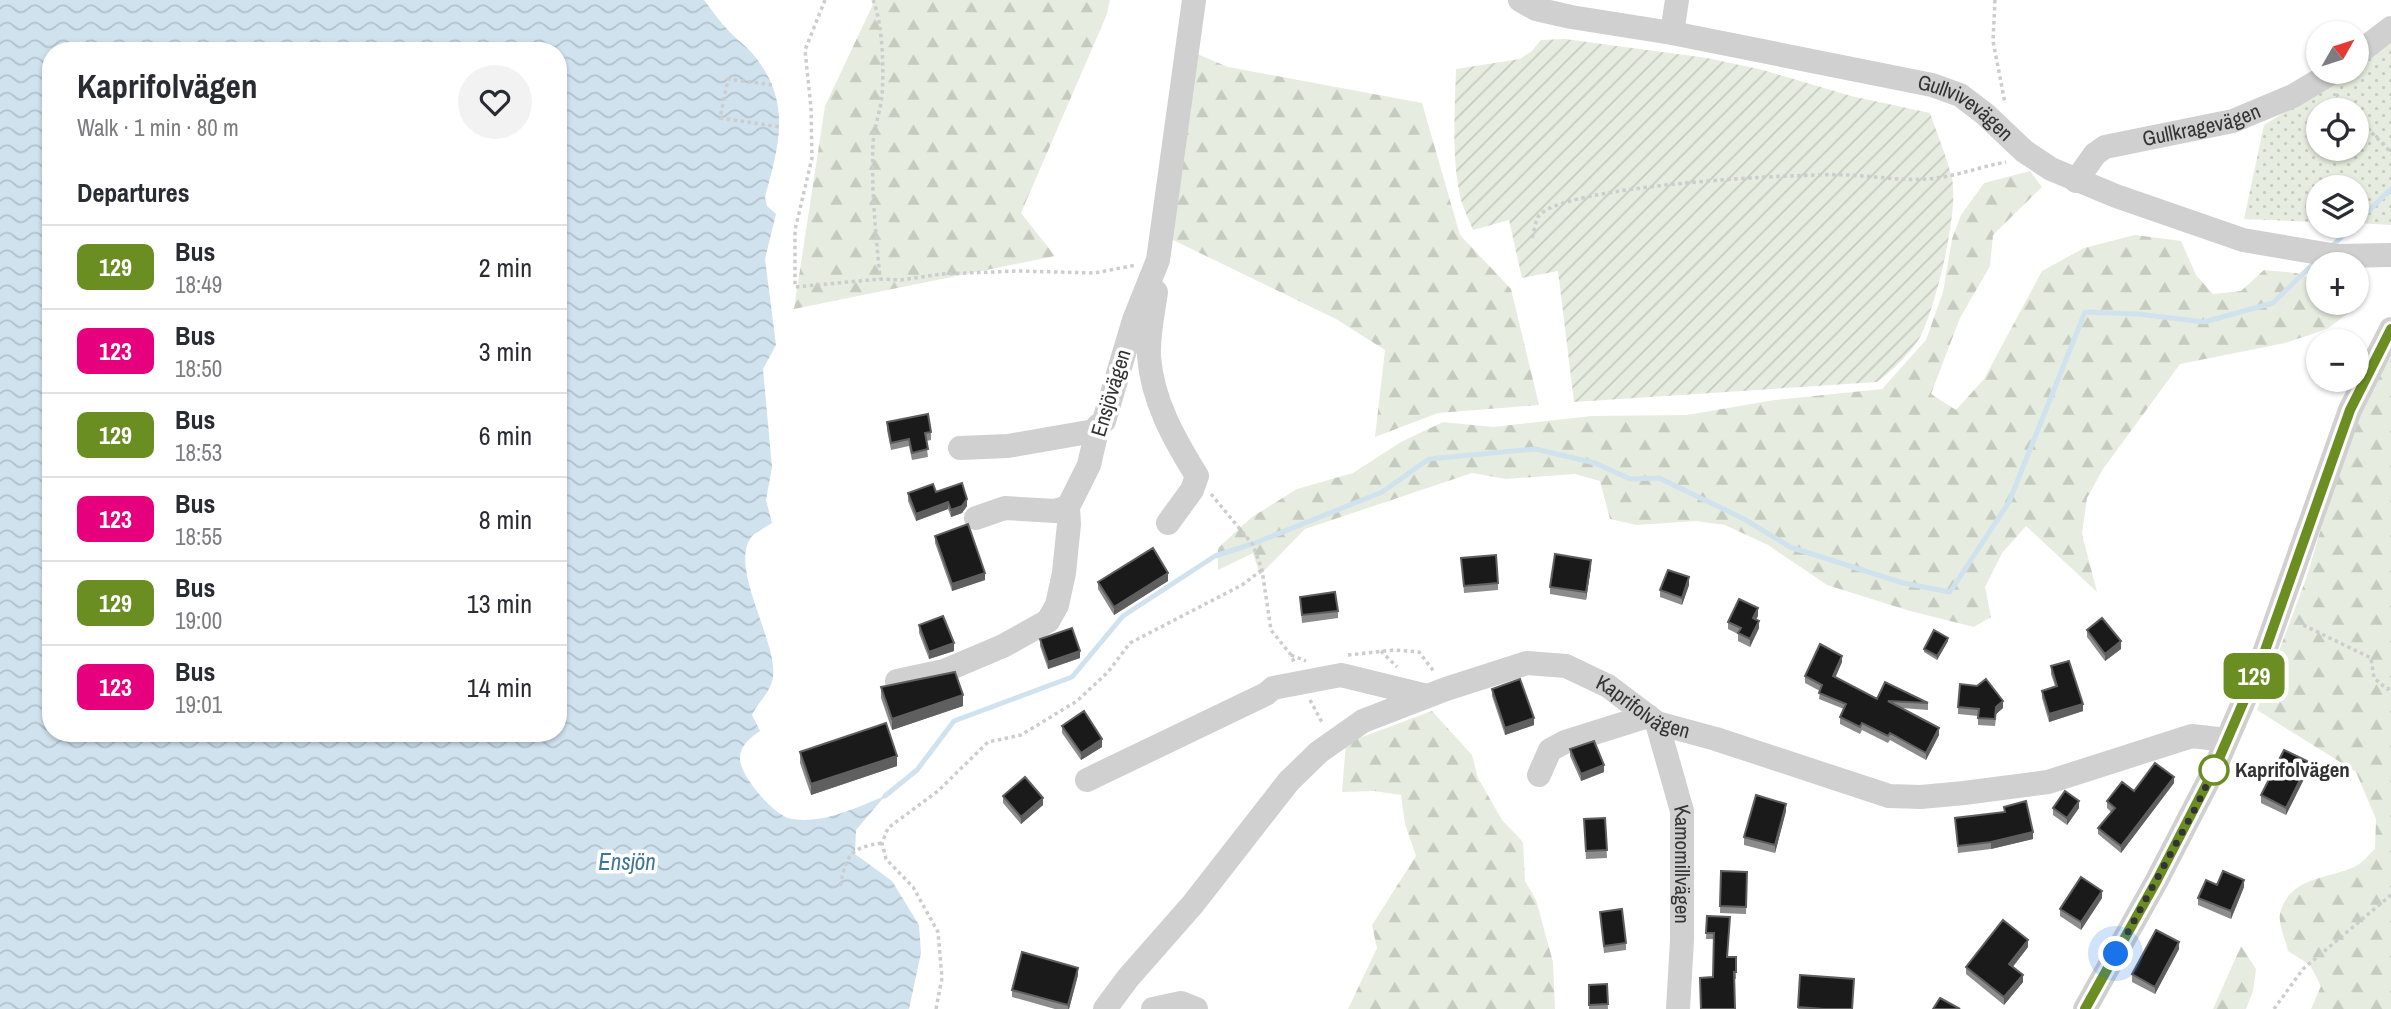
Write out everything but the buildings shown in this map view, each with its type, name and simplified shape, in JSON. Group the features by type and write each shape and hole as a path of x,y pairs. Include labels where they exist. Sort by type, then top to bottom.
{"street":[{"name":"Ensjövägen","path":"897,681 944,671 1003,646 1048,621 1057,605 1064,573 1068,507 1089,465 1098,426 1104,421 1131,331 1158,260 1194,0"},
{"name":"Gullvivevägen","path":"1520,0 1536,9 1571,17 1672,33 1932,85 1960,95 1985,114 2024,151 2076,181 2243,240 2337,256 2391,255"},
{"path":"1672,33 1677,0"},
{"path":"2370,44 2391,27"},
{"name":"Gullkragevägen","path":"2076,181 2095,154 2105,147 2233,121 2292,96 2312,84"},
{"path":"1158,260 1149,354 1152,377 1167,422 1196,476 1192,490 1168,523"},
{"path":"2085,1009 2196,807 2262,659 2350,410 2391,329"},
{"path":"960,449 1008,446 1094,431 1098,426"},
{"path":"976,518 1005,508 1055,511 1068,507"},
{"name":"Kaprifolvägen","path":"1105,1009 1128,978 1193,904 1289,781 1332,741 1363,721 1427,696 1527,663 1566,666 1608,686 1653,719 1889,796 1953,794 2048,782 2192,736 2226,740"},
{"path":"1087,780 1266,694 1273,688 1341,675 1427,696"},
{"path":"1539,775 1550,750 1565,742 1653,719"},
{"name":"Kamomillvägen","path":"1653,719 1682,811 1682,940 1678,1009"},
{"path":"1153,1009 1181,1003 1196,1009"}],"path":[{"path":"825,0 805,50 811,108 812,158 795,230 795,287 880,279 901,280 941,274 1018,271 1095,273 1158,260"},
{"path":"873,0 879,14 882,70 882,96 873,142 880,279"},
{"path":"1995,0 1993,41 2008,114"},
{"path":"772,85 728,79 720,118 781,127"},
{"path":"2369,130 2391,152"},
{"path":"1532,238 1538,216 1552,206 1602,193 1681,184 1807,176 1929,179 2012,161 2024,151"},
{"path":"1196,476 1253,545 1262,570 1271,630 1291,655 1332,741"},
{"path":"936,1009 942,978 937,932 913,887 886,859 882,843 888,828 938,791 988,742 1021,735 1077,701 1108,672 1130,643 1242,585 1262,570"},
{"path":"2278,613 2371,658 2374,678 2387,690 2391,688"},
{"path":"840,886 845,861 861,846 882,843"},
{"path":"2274,1009 2303,970 2391,895"}],"green space":[{"path":"875,0 1110,0 1107,14 1021,213 1055,256 794,309 825,106"},
{"path":"1565,39 1707,58 1763,70 1851,96 1930,113 1952,179 1952,212 1945,258 1927,321 1918,341 1902,360 1877,382 1574,402 1558,271 1522,278 1509,220 1473,230 1461,200 1455,151 1456,69 1520,59 1532,51 1541,40"},
{"path":"2391,42 2391,225 2369,224 2369,175 2306,175 2306,221 2244,219 2264,125 2306,99 2306,161 2369,161 2369,98 2307,98 2330,84 2370,84 2370,57"},
{"path":"1197,54 1228,67 1422,103 1460,235 1511,289 1539,405 1438,413 1375,437 1385,350 1336,319 1171,239"},
{"path":"2030,171 2042,187 1993,235 1990,266 1960,318 1931,394 1956,410 1984,379 2042,271 2084,248 2135,235 2181,241 2196,275 2213,294 2241,291 2264,270 2296,273 2306,276 2306,315 2346,315 2327,329 2306,329 2306,336 2285,343 2180,364 2103,469 2087,498 2082,534 2097,592 2026,526 2002,553 1985,587 1991,617 1974,627 1910,611 1827,585 1768,545 1725,525 1695,521 1637,525 1610,519 1600,481 1575,474 1506,479 1472,473 1305,529 1260,575 1253,553 1218,570 1218,548 1252,517 1297,489 1353,473 1401,442 1443,422 1493,427 1592,416 1687,415 1775,400 1882,389 1926,340 1943,292 1952,239 1961,215 1984,183"},
{"path":"2391,356 2391,1009 2311,1009 2321,986 2310,965 2288,951 2280,918 2284,902 2291,893 2310,881 2360,864 2375,849 2376,819 2356,772 2257,710 2306,579 2352,425"},
{"path":"1432,711 1472,755 1478,778 1502,820 1523,842 1525,881 1536,900 1553,962 1555,1009 1348,1009 1377,948 1372,925 1416,856 1405,824 1401,795 1374,791 1342,792 1346,743"},
{"path":"2241,946 2256,969 2253,991 2246,1009 2213,1009"}],"water":[{"name":"Ensjön","path":"0,0 704,0 725,27 752,53 765,70 773,88 779,122 775,158 765,197 767,206 776,214 765,259 776,345 763,369 772,467 766,500 772,523 753,535 746,548 745,564 768,644 773,677 770,687 752,715 760,731 743,747 740,760 746,776 760,795 777,811 792,819 828,817 885,796 856,830 855,854 892,881 919,925 921,953 909,1009 0,1009"}],"waterway":[{"path":"2369,210 2391,189"},
{"path":"2330,248 2340,238"},
{"path":"885,796 917,770 954,721 1072,677 1123,616 1215,556 1255,543 1382,492 1429,459 1535,449 1595,463 1630,479 1659,478 1744,519 1790,547 1903,583 1950,592 2009,502 2085,312 2138,314 2204,322 2273,303 2306,271"}],"bus line":[{"name":"129","path":"2085,1009 2156,882 2214,770 2262,659 2350,410 2391,329"}],"place":[{"name":"Kaprifolvägen","path":"2214,770"}],"route":[{"path":"2116,954 2214,770"}]}
